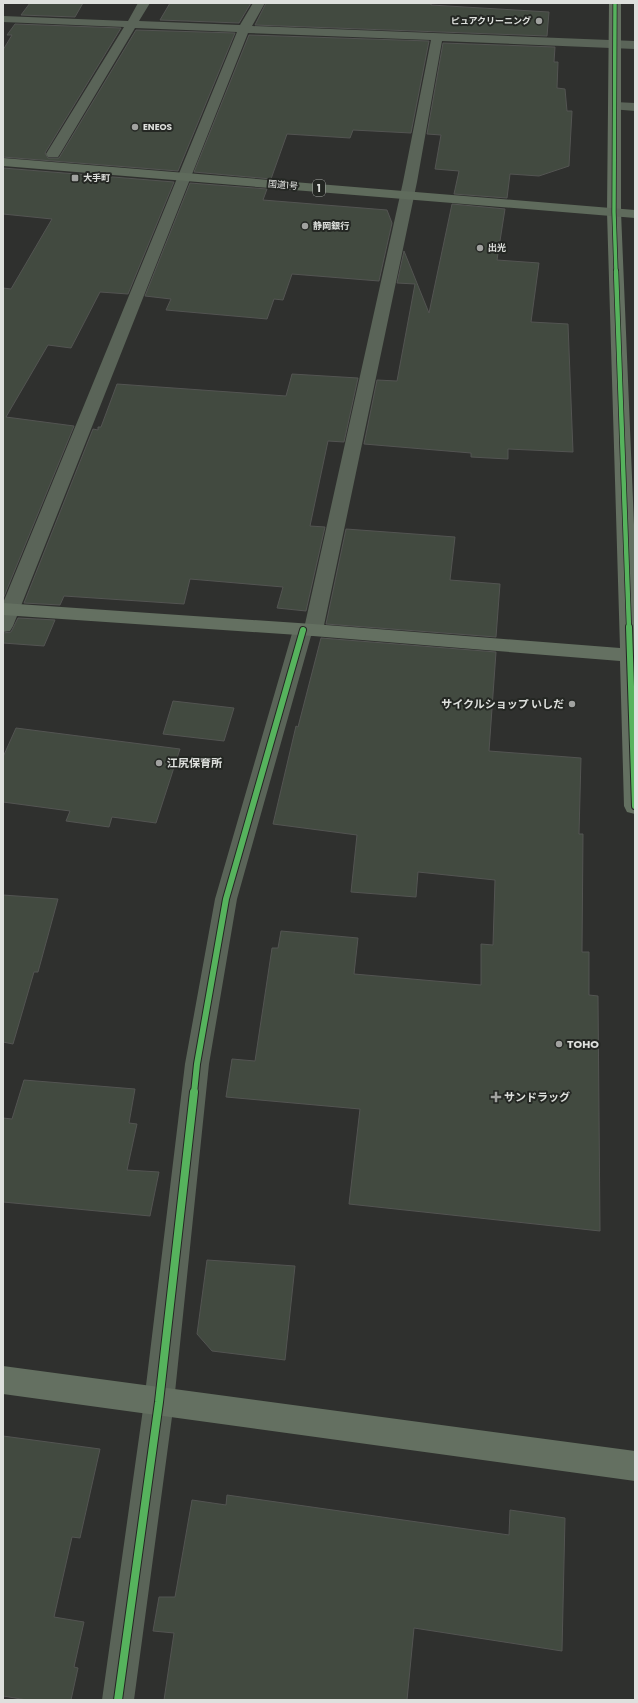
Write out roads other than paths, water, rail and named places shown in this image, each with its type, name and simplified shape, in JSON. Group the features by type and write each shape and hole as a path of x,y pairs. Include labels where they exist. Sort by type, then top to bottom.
{"highway":[{"name":"国道1号","path":"3,150 53,154 186,171 308,174"},
{"name":"国道1号","path":"3,162 186,171 410,185 614,202 635,214"}],"street":[{"path":"53,154 144,3"},
{"path":"259,3 244,29 5,615 308,630 632,656"},
{"path":"615,3 616,44 614,202 632,656 635,806"},
{"path":"3,19 635,45"},
{"path":"118,1700 159,1402 197,1064 226,899 308,630 410,185 437,37"},
{"path":"615,106 635,107"},
{"path":"3,1380 635,1466"}],"place":[{"name":"ピュアクリーニング","path":"539,21"},
{"name":"ENEOS","path":"135,127"},
{"name":"大手町","path":"75,178"},
{"name":"静岡銀行","path":"305,226"},
{"name":"出光","path":"480,248"},
{"name":"サイクルショップ いしだ","path":"572,704"},
{"name":"江尻保育所","path":"159,763"},
{"name":"TOHO","path":"559,1044"},
{"name":"サンドラッグ","path":"496,1097"}]}
